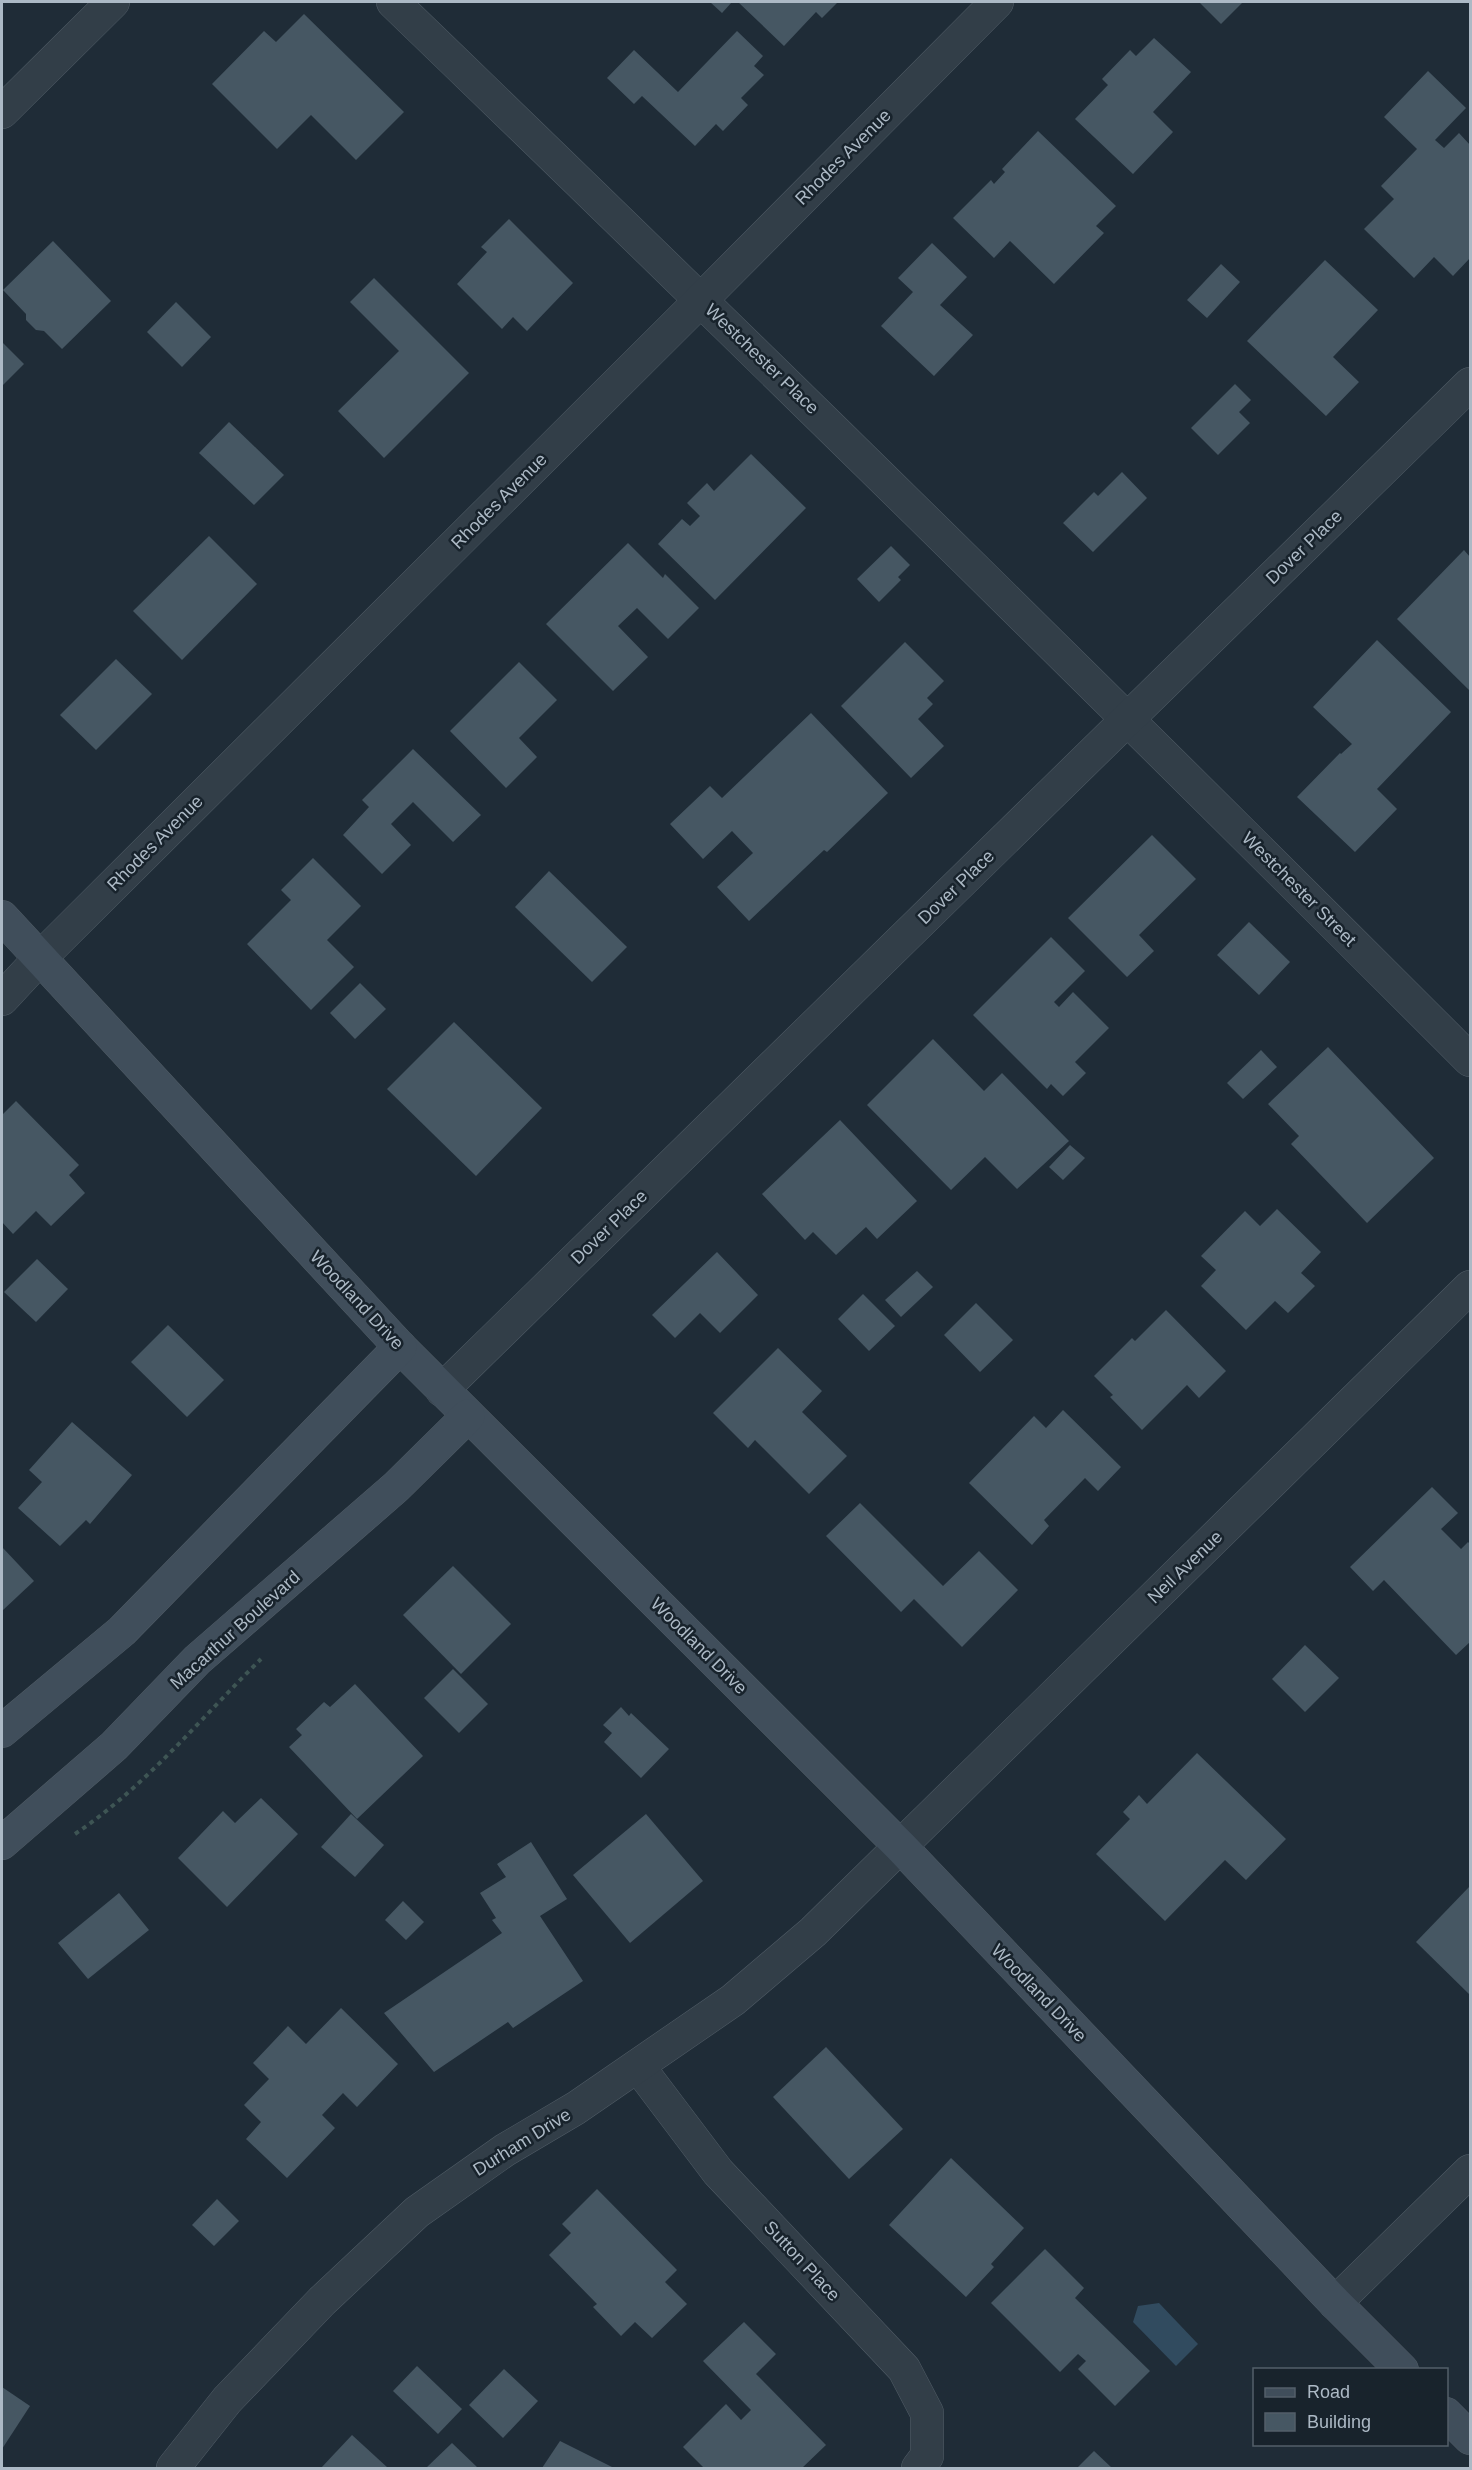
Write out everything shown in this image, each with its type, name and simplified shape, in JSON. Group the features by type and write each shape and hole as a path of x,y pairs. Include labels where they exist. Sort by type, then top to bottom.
{"main road":[{"name":"Woodland Drive","path":"2,917 400,1347 900,1846 1335,2303 1400,2368"},
{"path":"2,1731 122,1631 400,1347"},
{"name":"Macarthur Boulevard","path":"2,1843 114,1746 197,1660 396,1487 468,1416"},
{"path":"1448,2416 1470,2439"}],"street":[{"path":"2,112 113,2"},
{"name":"Westchester Place","path":"393,2 1128,719"},
{"name":"Rhodes Avenue","path":"2,999 40,957 701,300 997,2"},
{"name":"Dover Place","path":"442,1390 1470,384"},
{"name":"Westchester Street","path":"1128,719 1470,1060"},
{"name":"Neil Avenue","path":"900,1846 1470,1287"},
{"name":"Durham Drive","path":"173,2469 235,2392 322,2301 417,2212 505,2150 576,2108 742,1993 813,1932 900,1846"},
{"name":"Sutton Place","path":"638,2066 718,2172 904,2369 927,2413 927,2456 918,2469"},
{"path":"1335,2303 1470,2171"}],"path":[{"path":"158,1767 216,1704"}],"water":[{"path":"1159,2303 1198,2344 1176,2366 1133,2322 1138,2306"}],"building":[{"path":"710,2 732,2 722,13"},
{"path":"738,2 838,2 822,18 816,12 784,46"},
{"path":"1199,2 1243,2 1221,24"},
{"path":"304,14 404,112 356,160 311,115 277,149 212,84 264,31 276,42"},
{"path":"737,31 763,56 754,66 764,75 741,98 748,105 723,131 716,124 695,146 642,96 634,104 607,78 634,50 678,92"},
{"path":"1154,38 1191,72 1153,112 1173,132 1133,174 1075,119 1108,85 1102,79 1130,50 1136,56"},
{"path":"1428,71 1466,108 1435,140 1444,148 1459,133 1470,145 1470,258 1453,276 1434,257 1414,278 1364,229 1394,199 1381,186 1417,149 1384,117"},
{"path":"1038,131 1116,206 1096,226 1104,233 1054,284 1010,241 994,258 953,218 991,180 994,184 1005,172 1002,169"},
{"path":"509,219 573,283 527,331 513,317 502,329 457,284 487,252 481,247"},
{"path":"53,241 111,301 62,349 44,331 36,330 26,320 26,314 3,290"},
{"path":"932,243 967,277 940,305 973,335 934,376 881,326 913,292 898,278"},
{"path":"1325,260 1378,310 1333,357 1359,382 1326,416 1247,341"},
{"path":"1221,264 1240,282 1207,318 1187,300"},
{"path":"374,278 469,373 384,458 338,411 399,351 350,302"},
{"path":"176,302 211,337 182,367 147,332"},
{"path":"2,342 24,364 2,386"},
{"path":"1235,384 1251,400 1239,412 1250,423 1218,455 1191,428"},
{"path":"229,422 284,475 254,505 199,453"},
{"path":"751,454 806,508 715,600 658,544 682,519 690,526 700,516 687,503 707,483 714,491"},
{"path":"1122,472 1147,498 1093,552 1063,523 1094,492 1098,496"},
{"path":"209,536 257,584 182,660 133,611"},
{"path":"628,543 663,578 665,574 699,608 668,639 637,608 618,626 648,657 613,691 546,624"},
{"path":"891,546 910,565 898,577 901,580 879,602 857,579"},
{"path":"1464,550 1470,557 1470,691 1397,619"},
{"path":"1377,640 1451,712 1377,789 1397,809 1355,852 1297,797 1340,753 1352,744 1313,707"},
{"path":"905,642 944,681 927,698 933,704 918,719 944,746 911,778 841,706"},
{"path":"116,659 152,694 96,750 60,715"},
{"path":"519,662 557,700 519,738 537,757 506,788 450,731"},
{"path":"811,713 888,793 827,852 824,850 749,921 717,887 753,853 732,831 703,859 670,824 710,786 722,798"},
{"path":"413,749 481,815 453,842 413,802 391,824 411,845 382,874 343,835 369,807 362,800"},
{"path":"1152,835 1196,879 1139,935 1154,951 1127,977 1068,918"},
{"path":"313,858 361,906 327,940 354,967 311,1010 247,944 291,900 281,890"},
{"path":"549,871 627,947 592,982 515,907"},
{"path":"1249,922 1290,962 1259,995 1217,955"},
{"path":"1051,937 1085,971 1054,1002 1059,1007 1073,992 1109,1028 1075,1062 1086,1073 1063,1096 1051,1084 1047,1089 973,1015"},
{"path":"360,983 386,1009 355,1039 330,1013"},
{"path":"454,1022 542,1108 476,1176 387,1089"},
{"path":"933,1039 984,1091 1002,1073 1069,1141 1017,1189 985,1157 951,1190 867,1105"},
{"path":"1328,1047 1434,1158 1367,1223 1291,1144 1299,1136 1268,1104"},
{"path":"1261,1050 1277,1067 1243,1099 1227,1083"},
{"path":"16,1101 79,1165 69,1175 85,1193 51,1226 36,1211 13,1234 2,1222 2,1115"},
{"path":"840,1120 917,1201 877,1239 866,1227 836,1255 813,1232 805,1240 762,1194"},
{"path":"1070,1145 1085,1158 1063,1180 1049,1167"},
{"path":"1277,1209 1321,1252 1301,1273 1315,1286 1288,1313 1275,1301 1246,1330 1201,1286 1216,1270 1201,1256 1245,1211 1260,1226"},
{"path":"717,1252 758,1295 720,1333 700,1313 675,1338 652,1315"},
{"path":"37,1259 68,1289 36,1322 4,1292"},
{"path":"917,1271 933,1287 901,1317 885,1300"},
{"path":"863,1294 895,1326 869,1351 838,1319"},
{"path":"976,1303 1013,1340 980,1372 944,1335"},
{"path":"1166,1310 1226,1371 1199,1398 1187,1385 1142,1430 1110,1397 1113,1395 1094,1376 1132,1338 1135,1341"},
{"path":"168,1325 224,1380 187,1417 131,1362"},
{"path":"778,1348 822,1391 802,1412 847,1456 809,1494 755,1440 748,1448 713,1413"},
{"path":"1063,1410 1121,1467 1098,1491 1085,1478 1044,1520 1049,1526 1032,1545 969,1483 1034,1416 1046,1428"},
{"path":"72,1422 132,1475 90,1524 86,1520 60,1546 18,1508 42,1482 29,1470"},
{"path":"1432,1487 1458,1513 1441,1529 1461,1549 1468,1542 1470,1544 1470,1642 1456,1655 1384,1580 1373,1591 1350,1567"},
{"path":"860,1503 943,1586 979,1551 1018,1590 962,1647 914,1599 901,1612 826,1536"},
{"path":"2,1547 34,1581 2,1611"},
{"path":"453,1566 511,1624 461,1674 403,1615"},
{"path":"1305,1645 1339,1678 1305,1712 1272,1679"},
{"path":"453,1669 488,1704 459,1733 424,1698"},
{"path":"355,1684 423,1756 357,1819 289,1747 302,1735 296,1729 324,1702 330,1707"},
{"path":"621,1707 629,1716 631,1713 669,1749 641,1778 604,1742 612,1733 603,1725"},
{"path":"1197,1753 1286,1839 1246,1880 1225,1860 1165,1921 1096,1854 1130,1819 1123,1812 1139,1795 1147,1804"},
{"path":"261,1798 298,1834 227,1907 178,1858 223,1811 235,1823"},
{"path":"351,1814 384,1845 355,1877 321,1847"},
{"path":"646,1814 703,1881 630,1943 573,1875"},
{"path":"531,1842 567,1899 540,1916 583,1981 513,2028 508,2022 434,2072 384,2013 502,1933 492,1920 496,1918 480,1893 506,1877 497,1864"},
{"path":"1470,1886 1470,1995 1416,1942"},
{"path":"119,1893 149,1930 88,1979 58,1943"},
{"path":"403,1901 424,1922 406,1940 385,1920"},
{"path":"341,2008 398,2064 357,2107 343,2093 322,2115 335,2128 287,2178 246,2139 261,2122 244,2105 269,2079 253,2063 288,2026 306,2044"},
{"path":"826,2047 903,2129 849,2179 773,2097"},
{"path":"951,2158 1024,2228 991,2264 994,2267 966,2297 889,2225"},
{"path":"597,2189 677,2270 665,2282 687,2304 652,2338 635,2322 621,2336 593,2307 597,2304 549,2255 571,2233 562,2224"},
{"path":"217,2199 239,2221 214,2246 192,2225"},
{"path":"1045,2249 1084,2288 1075,2298 1150,2371 1115,2406 1078,2369 1086,2361 1078,2354 1060,2372 991,2303"},
{"path":"744,2322 776,2354 756,2374 826,2445 802,2468 704,2468 683,2447 726,2404 741,2420 751,2410 703,2361"},
{"path":"417,2366 462,2409 438,2434 393,2391"},
{"path":"504,2369 538,2401 503,2438 469,2405"},
{"path":"2,2387 30,2406 2,2449"},
{"path":"352,2435 388,2468 321,2468"},
{"path":"560,2441 614,2468 542,2468"},
{"path":"452,2443 478,2468 426,2468"},
{"path":"1094,2451 1112,2468 1077,2468"}]}
